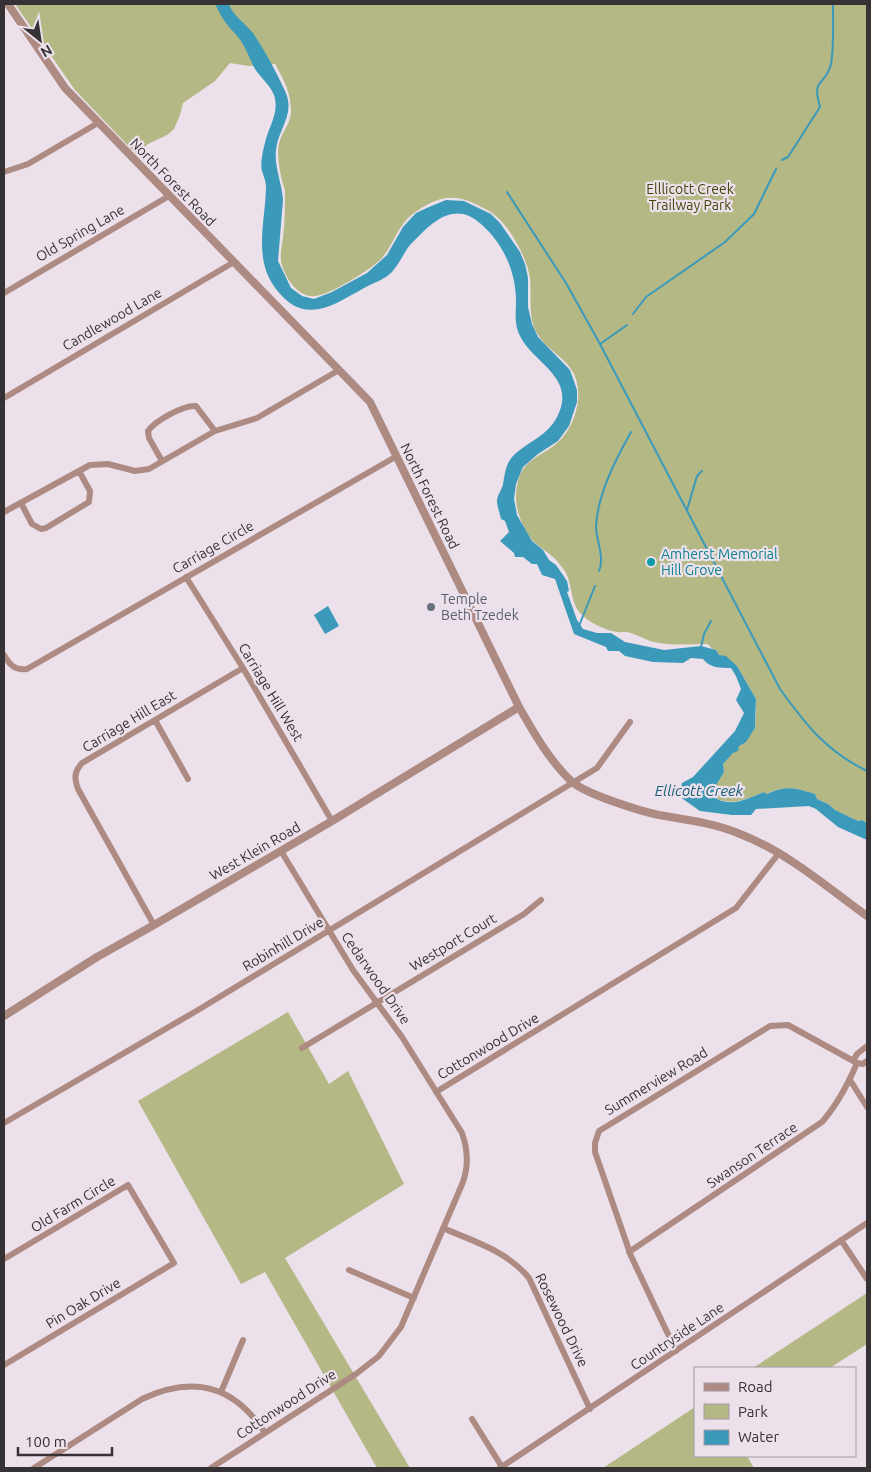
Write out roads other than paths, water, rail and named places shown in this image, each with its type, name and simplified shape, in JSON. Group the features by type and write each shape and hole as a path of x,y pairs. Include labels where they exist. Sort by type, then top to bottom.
{"street":[{"name":"North Forest Road","path":"8,4 65,88 370,402 519,707 541,746 572,782 602,797 651,813 721,827 742,834 779,853 867,916"},
{"path":"4,172 28,164 98,123"},
{"name":"Old Spring Lane","path":"4,293 169,196"},
{"name":"Candlewood Lane","path":"4,398 234,262"},
{"path":"4,512 90,465 108,464 130,471 142,471 215,431 257,418 339,370"},
{"path":"162,461 149,438 148,431 152,425 185,407 196,406 215,431"},
{"name":"Carriage Circle","path":"4,655 13,666 22,670 42,660 396,456"},
{"path":"21,503 32,524 41,529 46,528 89,502 90,491 79,471"},
{"name":"Carriage Hill West","path":"186,577 243,668 332,821"},
{"name":"Carriage Hill East","path":"154,925 78,789 75,778 76,772 82,763 243,668"},
{"name":"West Klein Road","path":"4,1016 97,956 154,925 332,821 519,707"},
{"path":"155,720 188,779"},
{"name":"Robinhill Drive","path":"4,1123 181,1020 597,768 630,722"},
{"name":"Cedarwood Drive","path":"281,851 353,970 402,1038 436,1092"},
{"name":"Cottonwood Drive","path":"211,1468 356,1374 379,1356 401,1327 463,1182 468,1158 462,1133 436,1092 736,908 779,853"},
{"name":"Westport Court","path":"302,1048 524,914 541,900"},
{"name":"Summerview Road","path":"676,1352 629,1252 595,1152 596,1137 602,1128 770,1026 788,1025 855,1062"},
{"name":"Swanson Terrace","path":"629,1252 822,1122 850,1080 857,1054 867,1046"},
{"path":"855,1062 863,1064 867,1061"},
{"path":"850,1080 867,1107"},
{"name":"Old Farm Circle","path":"4,1259 128,1185 174,1263"},
{"name":"Countryside Lane","path":"501,1468 867,1223"},
{"name":"Rosewood Drive","path":"443,1228 503,1254 521,1268 529,1278 590,1409"},
{"path":"842,1240 867,1279"},
{"name":"Pin Oak Drive","path":"4,1365 174,1263"},
{"path":"349,1270 414,1298"},
{"path":"221,1392 243,1340"},
{"path":"34,1468 130,1406 154,1393 167,1389 187,1386 221,1392 239,1402 248,1410 265,1432"},
{"path":"472,1419 501,1468"}],"water":[{"name":"Ellicott Creek","path":"215,4 229,4 236,16 253,33 274,69 288,99 288,114 277,142 276,156 283,200 278,261 291,288 302,296 314,299 332,292 367,273 387,255 403,227 416,213 446,200 464,201 491,214 500,223 520,252 525,264 528,278 528,307 532,324 538,337 570,370 577,390 577,402 569,426 558,441 523,467 516,484 514,499 517,515 532,541 543,550 567,581 569,591 567,592 577,620 583,629 597,633 611,633 625,642 664,650 701,646 716,650 719,655 726,656 737,666 756,699 755,728 746,742 739,746 738,751 733,753 723,764 724,772 715,787 717,799 735,802 764,792 767,794 780,789 802,790 815,794 817,799 835,810 858,821 862,820 867,823 867,840 838,827 816,809 809,806 756,809 751,815 732,815 700,811 683,799 679,793 682,783 693,777 735,731 744,713 736,700 741,689 731,668 712,666 703,659 691,658 683,663 653,662 625,656 619,651 608,651 606,647 574,634 555,579 542,575 537,564 532,564 523,557 515,557 514,553 500,541 509,532 505,521 501,519 497,501 507,466 511,458 550,428 561,407 562,396 560,386 555,377 526,345 518,332 514,279 511,269 496,240 481,224 464,214 448,215 440,218 411,244 389,275 329,306 308,310 297,307 276,289 269,278 262,253 266,188 261,165 266,137 275,114 274,95 255,69 243,44 225,22"},
{"path":"328,606 339,626 325,634 314,615"}],"waterway":[{"path":"782,160 788,157 820,107 818,86 828,71 832,58 833,4"},
{"path":"633,314 646,297 725,242 754,214 776,169"},
{"path":"507,192 566,283 600,344 780,689 808,725 828,746 867,771"},
{"path":"600,344 627,325"},
{"path":"599,571 601,554 597,537 597,514 604,489 631,432"},
{"path":"687,510 697,476 702,471"},
{"path":"579,626 595,586"},
{"path":"701,647 704,634 711,621"}],"place":[{"name":"Amherst Memorial Hill Grove","path":"651,562"},
{"name":"Temple Beth Tzedek","path":"431,607"}],"park label":[{"name":"Elllicott Creek Trailway Park","path":"690,197"}]}
